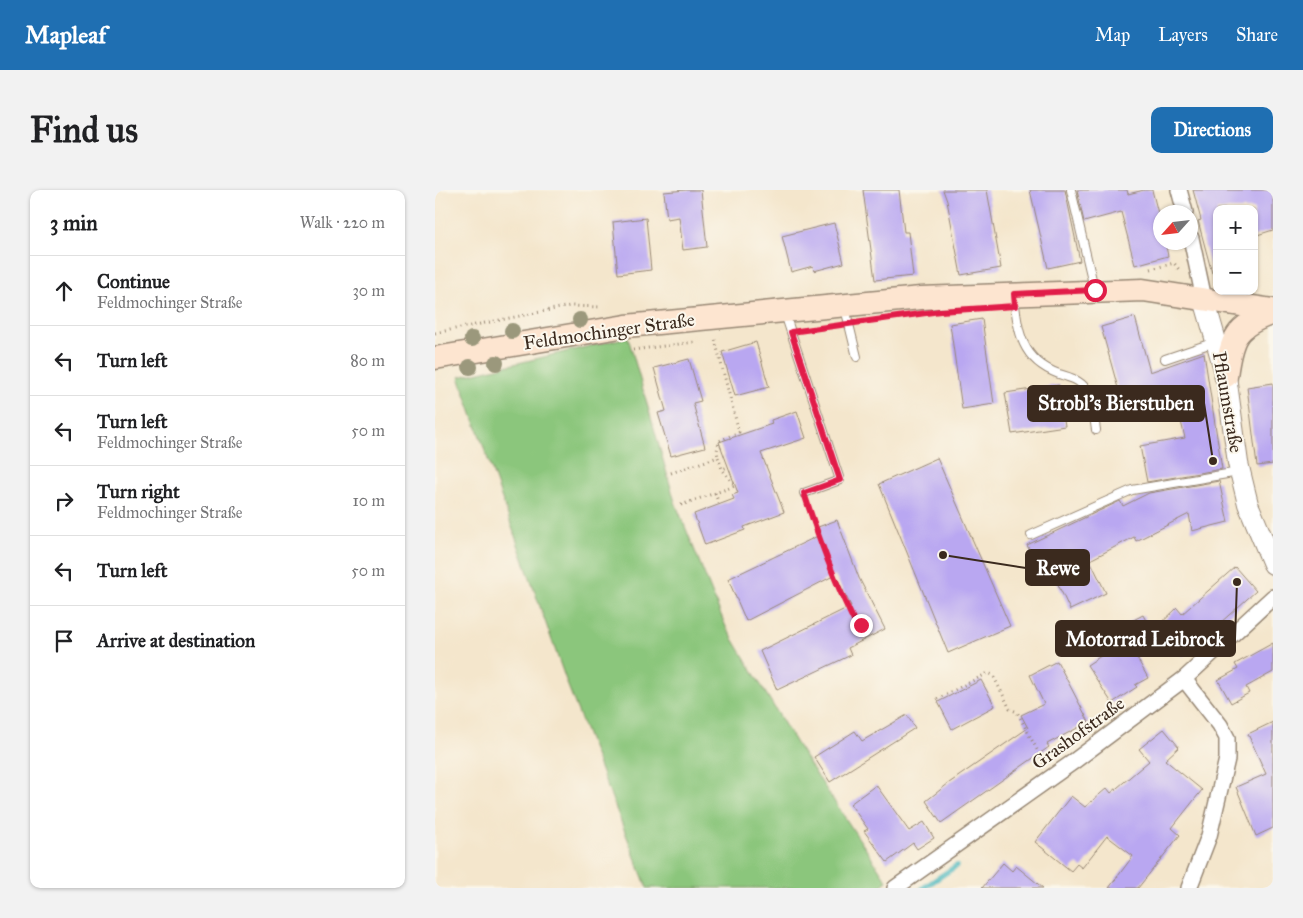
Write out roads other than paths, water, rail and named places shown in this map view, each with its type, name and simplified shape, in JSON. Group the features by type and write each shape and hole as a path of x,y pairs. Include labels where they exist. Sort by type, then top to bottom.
{"main road":[{"name":"Feldmochinger Straße","path":"435,358 626,326 921,298 1095,290 1143,290 1273,312"},
{"path":"1226,376 1234,339 1248,324 1273,312"}],"street":[{"path":"1179,190 1183,205"},
{"name":"Pflaumstraße","path":"1194,250 1204,299 1226,376 1248,504 1273,564"},
{"name":"Grashofstraße","path":"895,888 1052,777 1184,679 1273,597"},
{"path":"1184,679 1220,725 1227,738 1227,759 1209,836 1189,888"}],"lane":[{"path":"1071,190 1095,290"},
{"path":"1014,294 1019,332 1029,352 1041,365 1076,380 1085,389 1091,402 1096,430"},
{"path":"844,306 857,357"},
{"path":"785,312 840,480 804,493"},
{"path":"1165,359 1217,341"},
{"path":"1031,535 1132,490 1241,472"}],"waterway":[{"path":"923,888 956,866"}],"place":[{"name":"Strobl's Bierstuben","path":"1213,461"},
{"name":"Rewe","path":"943,555"},
{"name":"Motorrad Leibrock","path":"1237,582"}]}
